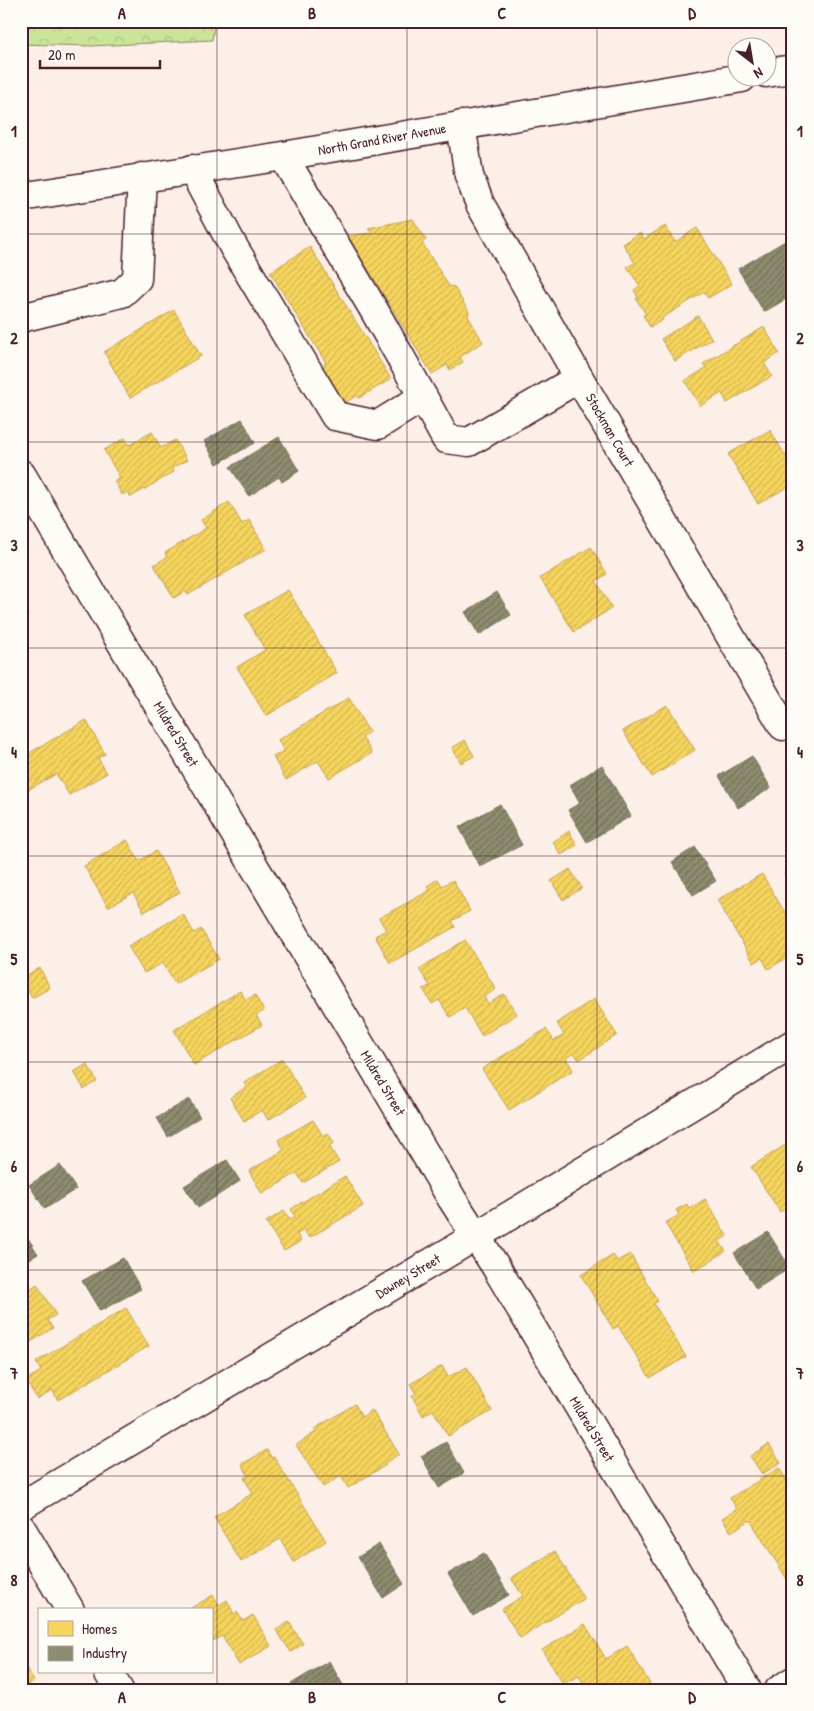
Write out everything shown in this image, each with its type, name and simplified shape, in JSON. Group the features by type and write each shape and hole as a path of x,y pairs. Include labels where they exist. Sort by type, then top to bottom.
{"street":[{"path":"776,72 793,69"},
{"name":"North Grand River Avenue","path":"21,197 283,156 726,81"},
{"name":"Stockman Court","path":"461,125 469,176 480,204 579,378 783,726"},
{"path":"283,156 374,310 446,439 469,442 579,378"},
{"path":"192,170 233,246 335,416 378,425 423,397"},
{"path":"21,318 122,293 137,279 142,177"},
{"name":"Mildred Street","path":"21,474 747,1690"},
{"name":"Downey Street","path":"21,1506 476,1236 793,1044"},
{"path":"21,1528 69,1608"},
{"path":"109,1674 119,1690"},
{"path":"779,1690 793,1682"}],"green space":[{"path":"21,21 215,21 212,40 91,46 21,44"}],"building: Homes":[{"path":"413,219 426,240 422,243 449,286 454,287 469,312 468,316 483,342 460,357 463,362 450,370 447,365 432,374 348,236 372,233 368,228"},
{"path":"665,226 675,242 697,228 732,284 708,298 704,292 650,327 643,315 646,314 636,299 638,297 634,290 640,286 627,267 635,263 623,244 640,233 644,239"},
{"path":"310,247 391,379 359,398 356,396 345,403 322,366 326,363 270,272"},
{"path":"174,310 201,356 130,398 104,352"},
{"path":"698,316 712,339 675,361 661,339"},
{"path":"764,327 779,353 764,363 772,376 727,403 722,393 700,406 685,381 706,368 703,364"},
{"path":"770,430 793,468 793,484 758,504 728,454"},
{"path":"152,432 161,448 175,440 187,460 172,468 174,472 131,497 128,492 122,495 114,481 120,478 104,450 125,438 129,445"},
{"path":"229,502 242,524 249,520 266,549 188,595 185,591 174,598 154,565 167,557 165,553 206,528 201,520"},
{"path":"793,546 793,562 786,550"},
{"path":"591,547 607,574 596,581 612,608 574,632 540,578"},
{"path":"288,590 337,673 266,716 237,667 265,650 245,615"},
{"path":"21,604 28,616 21,620"},
{"path":"21,622 27,632 21,635"},
{"path":"349,698 369,732 362,737 372,753 329,778 318,761 286,780 273,757 284,751 278,740"},
{"path":"667,705 695,750 652,777 623,731"},
{"path":"86,720 105,754 98,758 107,773 69,795 56,774 26,791 21,783 21,758"},
{"path":"465,740 474,756 461,763 452,748"},
{"path":"569,831 577,845 561,855 553,842"},
{"path":"127,840 139,861 156,851 180,892 144,912 133,893 108,907 84,866"},
{"path":"793,867 793,887 784,873"},
{"path":"570,869 582,888 563,900 551,881"},
{"path":"762,874 793,926 793,954 768,969 762,958 754,963 717,900"},
{"path":"438,879 442,886 453,880 470,911 452,921 455,927 390,963 375,936 386,930 379,918 429,891 427,886"},
{"path":"183,914 194,933 201,929 219,959 175,984 163,963 144,973 128,946"},
{"path":"465,940 496,989 484,997 488,1004 504,994 517,1014 482,1036 465,1008 450,1017 439,1000 432,1004 423,989 430,986 419,969"},
{"path":"40,968 50,988 32,998 21,978"},
{"path":"240,991 246,1000 255,995 264,1011 256,1015 262,1025 194,1065 174,1030"},
{"path":"594,999 617,1035 579,1060 574,1053 566,1058 573,1070 509,1110 482,1069 546,1029 554,1041 564,1035 557,1023"},
{"path":"282,1059 305,1098 268,1120 262,1110 244,1121 230,1098 246,1087 244,1083"},
{"path":"87,1064 97,1081 84,1089 74,1072"},
{"path":"313,1120 323,1136 328,1133 334,1143 329,1146 339,1162 303,1183 297,1173 262,1194 249,1171 284,1150 278,1140"},
{"path":"790,1142 793,1146 793,1204 780,1212 751,1167"},
{"path":"345,1176 363,1206 309,1238 304,1230 297,1234 301,1241 284,1251 266,1222 284,1211 290,1220 295,1217 291,1209"},
{"path":"705,1199 727,1236 719,1241 726,1251 694,1271 665,1223 679,1215 676,1210 687,1204 689,1209"},
{"path":"630,1254 658,1301 654,1304 686,1357 650,1378 618,1326 613,1329 581,1275 613,1255 617,1261"},
{"path":"24,1280 30,1289 37,1284 56,1315 47,1320 53,1328 21,1348 21,1282"},
{"path":"126,1308 149,1346 58,1400 52,1390 37,1399 26,1380 41,1371 36,1362"},
{"path":"442,1366 448,1377 467,1367 492,1411 448,1436 433,1410 423,1416 412,1396 416,1394 410,1384"},
{"path":"355,1404 362,1417 372,1410 399,1454 385,1463 386,1465 348,1488 341,1476 323,1487 296,1445 316,1432 314,1429"},
{"path":"769,1444 781,1463 762,1474 750,1456"},
{"path":"267,1450 272,1458 274,1457 326,1541 294,1562 280,1539 241,1562 214,1517 253,1493 244,1478 248,1475 242,1464"},
{"path":"779,1468 793,1491 792,1587 750,1520 731,1532 722,1518 737,1509 730,1498"},
{"path":"555,1551 584,1599 520,1638 502,1609 523,1596 511,1578"},
{"path":"213,1595 219,1605 227,1600 234,1614 237,1612 243,1621 253,1615 271,1646 239,1665 222,1636 212,1641 212,1608 191,1608"},
{"path":"289,1622 303,1644 291,1652 276,1630"},
{"path":"585,1624 606,1659 627,1646 650,1684 641,1690 587,1690 579,1676 563,1684 542,1650"},
{"path":"21,1660 34,1681 21,1689"}],"building: Industry":[{"path":"785,241 793,255 793,295 764,312 738,269"},
{"path":"242,419 255,443 217,464 204,441"},
{"path":"279,437 299,471 282,482 279,477 249,496 230,467"},
{"path":"497,592 511,615 479,635 465,612"},
{"path":"752,756 771,788 738,808 719,776"},
{"path":"602,765 631,816 587,842 568,810 580,803 570,785"},
{"path":"500,804 522,845 480,866 459,827"},
{"path":"695,847 716,881 693,895 672,862"},
{"path":"189,1099 200,1117 168,1137 157,1118"},
{"path":"227,1160 240,1181 198,1208 184,1186"},
{"path":"60,1165 76,1189 45,1209 29,1185"},
{"path":"21,1227 38,1254 21,1264"},
{"path":"768,1232 790,1268 756,1289 734,1253"},
{"path":"123,1258 141,1289 100,1311 82,1281"},
{"path":"446,1442 464,1473 439,1488 421,1456"},
{"path":"379,1544 404,1584 383,1598 358,1557"},
{"path":"484,1553 509,1595 473,1616 448,1574"},
{"path":"329,1661 343,1685 336,1690 295,1690 291,1684"}]}
